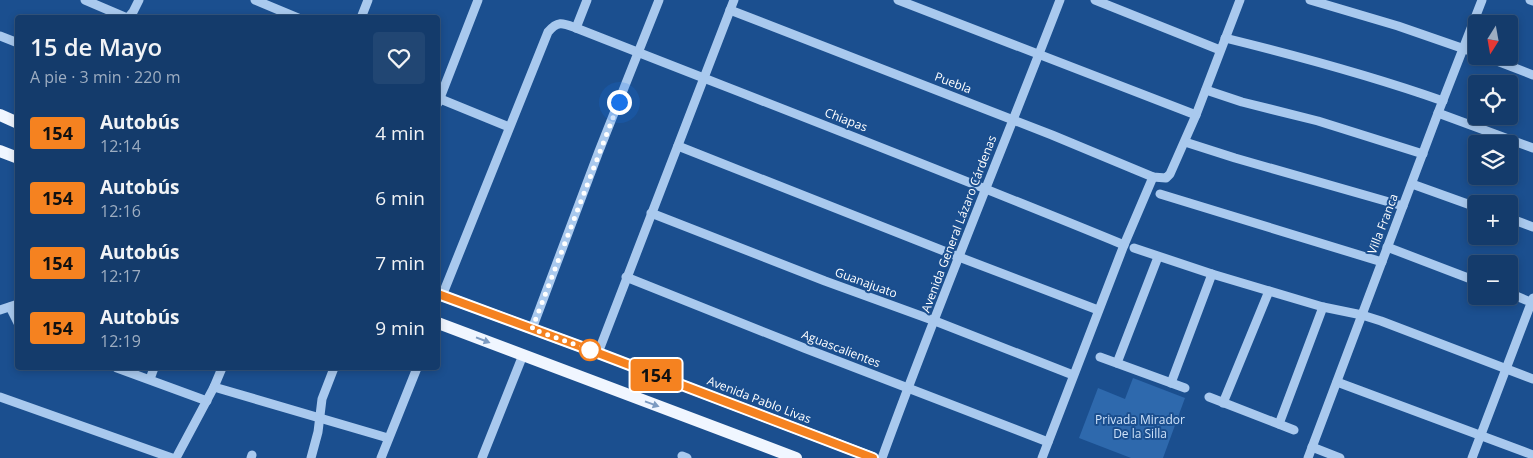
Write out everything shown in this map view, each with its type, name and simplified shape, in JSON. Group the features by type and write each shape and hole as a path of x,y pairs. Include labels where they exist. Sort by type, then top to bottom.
{"main road":[{"path":"0,115 15,122"},
{"path":"0,151 15,157"},
{"name":"Avenida Pablo Livas","path":"440,295 873,458"},
{"path":"440,324 796,458"}],"street":[{"path":"85,0 120,15"},
{"path":"130,15 139,0"},
{"path":"255,0 291,15"},
{"path":"362,15 368,0"},
{"path":"440,95 478,0"},
{"path":"576,28 587,0"},
{"path":"532,329 659,0"},
{"path":"598,353 734,0"},
{"path":"898,0 1196,115"},
{"name":"Avenida General Lázaro Cárdenas","path":"882,458 907,387 935,321 1060,0"},
{"path":"1095,0 1220,50"},
{"path":"1240,0 1185,142 1404,206"},
{"path":"1310,0 1398,26 1468,50"},
{"name":"Villa Franca","path":"1308,458 1482,0"},
{"name":"Puebla","path":"730,10 1014,120 1154,177 1166,178 1170,174 1185,142"},
{"name":"Chiapas","path":"509,127 548,32 558,23 566,24 987,188 1124,245"},
{"path":"0,36 15,42"},
{"path":"1225,38 1320,62 1443,101"},
{"path":"1507,65 1533,75"},
{"path":"1206,90 1242,102 1335,126 1423,154"},
{"path":"440,101 509,127 440,295"},
{"path":"1438,113 1533,148"},
{"path":"678,146 959,258 1098,310"},
{"path":"1042,458 1098,310 1154,177"},
{"path":"1412,184 1468,204"},
{"path":"1160,194 1382,262"},
{"name":"Guanajuato","path":"651,213 1073,375"},
{"path":"1518,221 1533,227"},
{"path":"1387,247 1468,278"},
{"path":"1134,248 1212,274 1323,307 1381,321 1533,379"},
{"path":"1117,363 1158,257"},
{"path":"1171,383 1212,274"},
{"name":"Aguascalientes","path":"626,277 1048,442"},
{"path":"1223,403 1269,291"},
{"path":"1472,458 1533,301 1518,296"},
{"path":"0,310 14,305"},
{"path":"1279,424 1323,307"},
{"path":"482,458 523,355"},
{"path":"1100,357 1185,388"},
{"path":"123,370 207,401"},
{"path":"150,379 153,370"},
{"path":"176,458 207,401 221,370"},
{"path":"311,458 318,432 322,399 333,370"},
{"path":"380,458 416,370"},
{"path":"1336,382 1533,455"},
{"path":"214,387 388,438"},
{"path":"0,397 172,458"},
{"path":"1209,397 1294,430"},
{"path":"1312,447 1340,458"}],"green space":[{"name":"Privada Mirador De la Silla","path":"1133,378 1185,398 1163,458 1131,458 1079,438 1098,388 1125,399"}],"bus line":[{"name":"154","path":"440,295 873,458"}],"route":[{"path":"590,350 532,329 619,102"}]}
